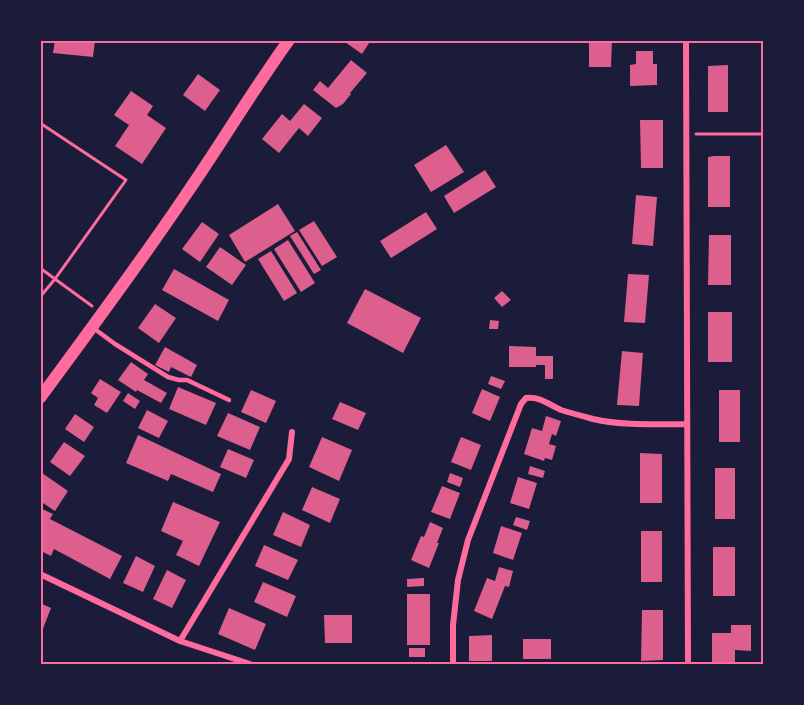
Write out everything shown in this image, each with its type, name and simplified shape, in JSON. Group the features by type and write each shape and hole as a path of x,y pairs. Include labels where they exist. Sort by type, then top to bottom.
{"main road":[{"path":"40,398 187,194 289,40"}],"street":[{"path":"686,40 688,664"},
{"path":"453,664 453,625 458,580 468,540 521,404 526,398 533,397 559,409 596,419 639,424 687,424"},
{"path":"180,641 289,459 292,432"},
{"path":"40,574 180,641 250,664"}],"lane":[{"path":"92,327 168,377 187,380 229,400"}],"path":[{"path":"40,123 126,180 40,297"},
{"path":"686,134 764,134"},
{"path":"40,268 102,314"}],"building":[{"path":"55,40 95,40 93,57 53,53"},
{"path":"342,40 371,40 362,54"},
{"path":"589,40 612,40 611,67 589,67"},
{"path":"636,51 653,51 653,64 657,64 657,85 630,86 630,65 636,64"},
{"path":"351,60 367,73 343,104 336,108 313,90 320,81 328,88"},
{"path":"728,65 728,112 708,112 708,66"},
{"path":"198,74 220,90 205,111 183,95"},
{"path":"131,91 153,106 147,115 166,128 142,164 115,146 129,125 114,115"},
{"path":"304,104 322,118 308,136 299,128 279,153 262,139 282,114 290,121"},
{"path":"640,120 663,120 663,168 641,168"},
{"path":"446,145 464,172 431,192 414,165"},
{"path":"730,156 730,207 708,207 708,157"},
{"path":"485,170 496,187 454,213 444,196"},
{"path":"636,195 657,197 653,246 632,244"},
{"path":"278,204 295,231 245,262 229,235"},
{"path":"426,212 437,229 391,258 380,241"},
{"path":"314,221 337,257 322,266 299,230"},
{"path":"202,222 219,234 200,262 182,249"},
{"path":"297,232 321,270 314,274 290,236"},
{"path":"709,235 731,235 731,285 708,285"},
{"path":"288,240 315,283 301,292 274,249"},
{"path":"220,247 246,265 232,285 206,267"},
{"path":"271,251 297,293 284,301 258,259"},
{"path":"174,269 229,300 218,321 162,290"},
{"path":"628,274 649,275 645,323 624,322"},
{"path":"365,289 421,318 403,353 347,323"},
{"path":"502,291 511,300 502,307 494,298"},
{"path":"155,304 176,318 159,343 138,328"},
{"path":"708,312 732,312 732,362 708,362"},
{"path":"490,320 499,321 498,329 489,329"},
{"path":"509,346 536,347 536,356 553,356 553,379 545,379 545,365 509,367"},
{"path":"165,347 197,365 191,377 171,367 169,372 155,365"},
{"path":"622,351 643,353 639,406 617,405"},
{"path":"131,362 148,374 144,380 167,393 161,403 137,390 136,392 118,380"},
{"path":"491,376 505,381 501,389 488,384"},
{"path":"100,379 121,392 107,413 94,405 98,398 91,393"},
{"path":"178,387 216,403 206,425 169,409"},
{"path":"482,389 500,397 490,421 472,413"},
{"path":"251,390 276,401 266,423 241,412"},
{"path":"719,390 740,390 740,442 719,442"},
{"path":"128,393 140,401 135,409 123,401"},
{"path":"340,402 366,413 358,430 332,419"},
{"path":"147,410 168,421 159,438 138,428"},
{"path":"228,413 260,427 250,450 217,436"},
{"path":"75,414 94,427 84,442 65,429"},
{"path":"546,416 561,421 556,436 552,434 549,444 556,446 552,460 545,458 544,461 524,454 532,428 542,431"},
{"path":"138,435 221,474 213,492 171,474 168,481 126,463"},
{"path":"322,437 352,450 339,481 309,467"},
{"path":"461,437 481,445 471,470 451,462"},
{"path":"64,442 85,456 70,476 50,462"},
{"path":"228,449 254,460 246,478 220,467"},
{"path":"640,453 662,454 662,503 640,503"},
{"path":"530,466 545,471 543,478 528,474"},
{"path":"715,468 735,468 735,519 715,519"},
{"path":"42,473 68,491 55,511 40,501 40,475"},
{"path":"450,473 463,478 460,487 447,482"},
{"path":"518,477 537,483 529,509 510,503"},
{"path":"442,486 460,493 450,519 431,512"},
{"path":"312,487 340,499 330,523 302,510"},
{"path":"173,502 220,522 199,566 176,555 183,541 161,531"},
{"path":"40,508 53,514 50,519 122,556 110,579 54,549 51,556 43,552 40,556"},
{"path":"283,512 310,525 301,547 273,535"},
{"path":"516,517 530,521 527,530 513,525"},
{"path":"430,522 443,528 429,568 411,560"},
{"path":"501,526 522,533 513,560 493,553"},
{"path":"641,531 662,531 662,582 641,582"},
{"path":"264,545 298,560 288,580 255,566"},
{"path":"713,547 735,547 735,596 713,596"},
{"path":"136,556 155,566 143,592 123,583"},
{"path":"499,567 513,571 509,587 505,586 492,619 474,611 487,578 495,581"},
{"path":"167,570 186,580 172,608 153,599"},
{"path":"424,578 424,586 407,587 407,579"},
{"path":"263,582 296,596 287,617 254,602"},
{"path":"407,594 430,594 430,645 407,645"},
{"path":"40,603 51,608 41,634 40,634"},
{"path":"229,608 266,624 255,650 218,634"},
{"path":"642,610 663,610 663,660 641,661"},
{"path":"324,615 352,615 352,643 325,643"},
{"path":"731,625 751,625 751,651 735,650 735,664 712,664 712,633 731,633"},
{"path":"492,635 492,661 469,661 469,636"},
{"path":"523,639 551,639 551,659 523,659"},
{"path":"409,648 425,648 425,657 409,657"}]}
